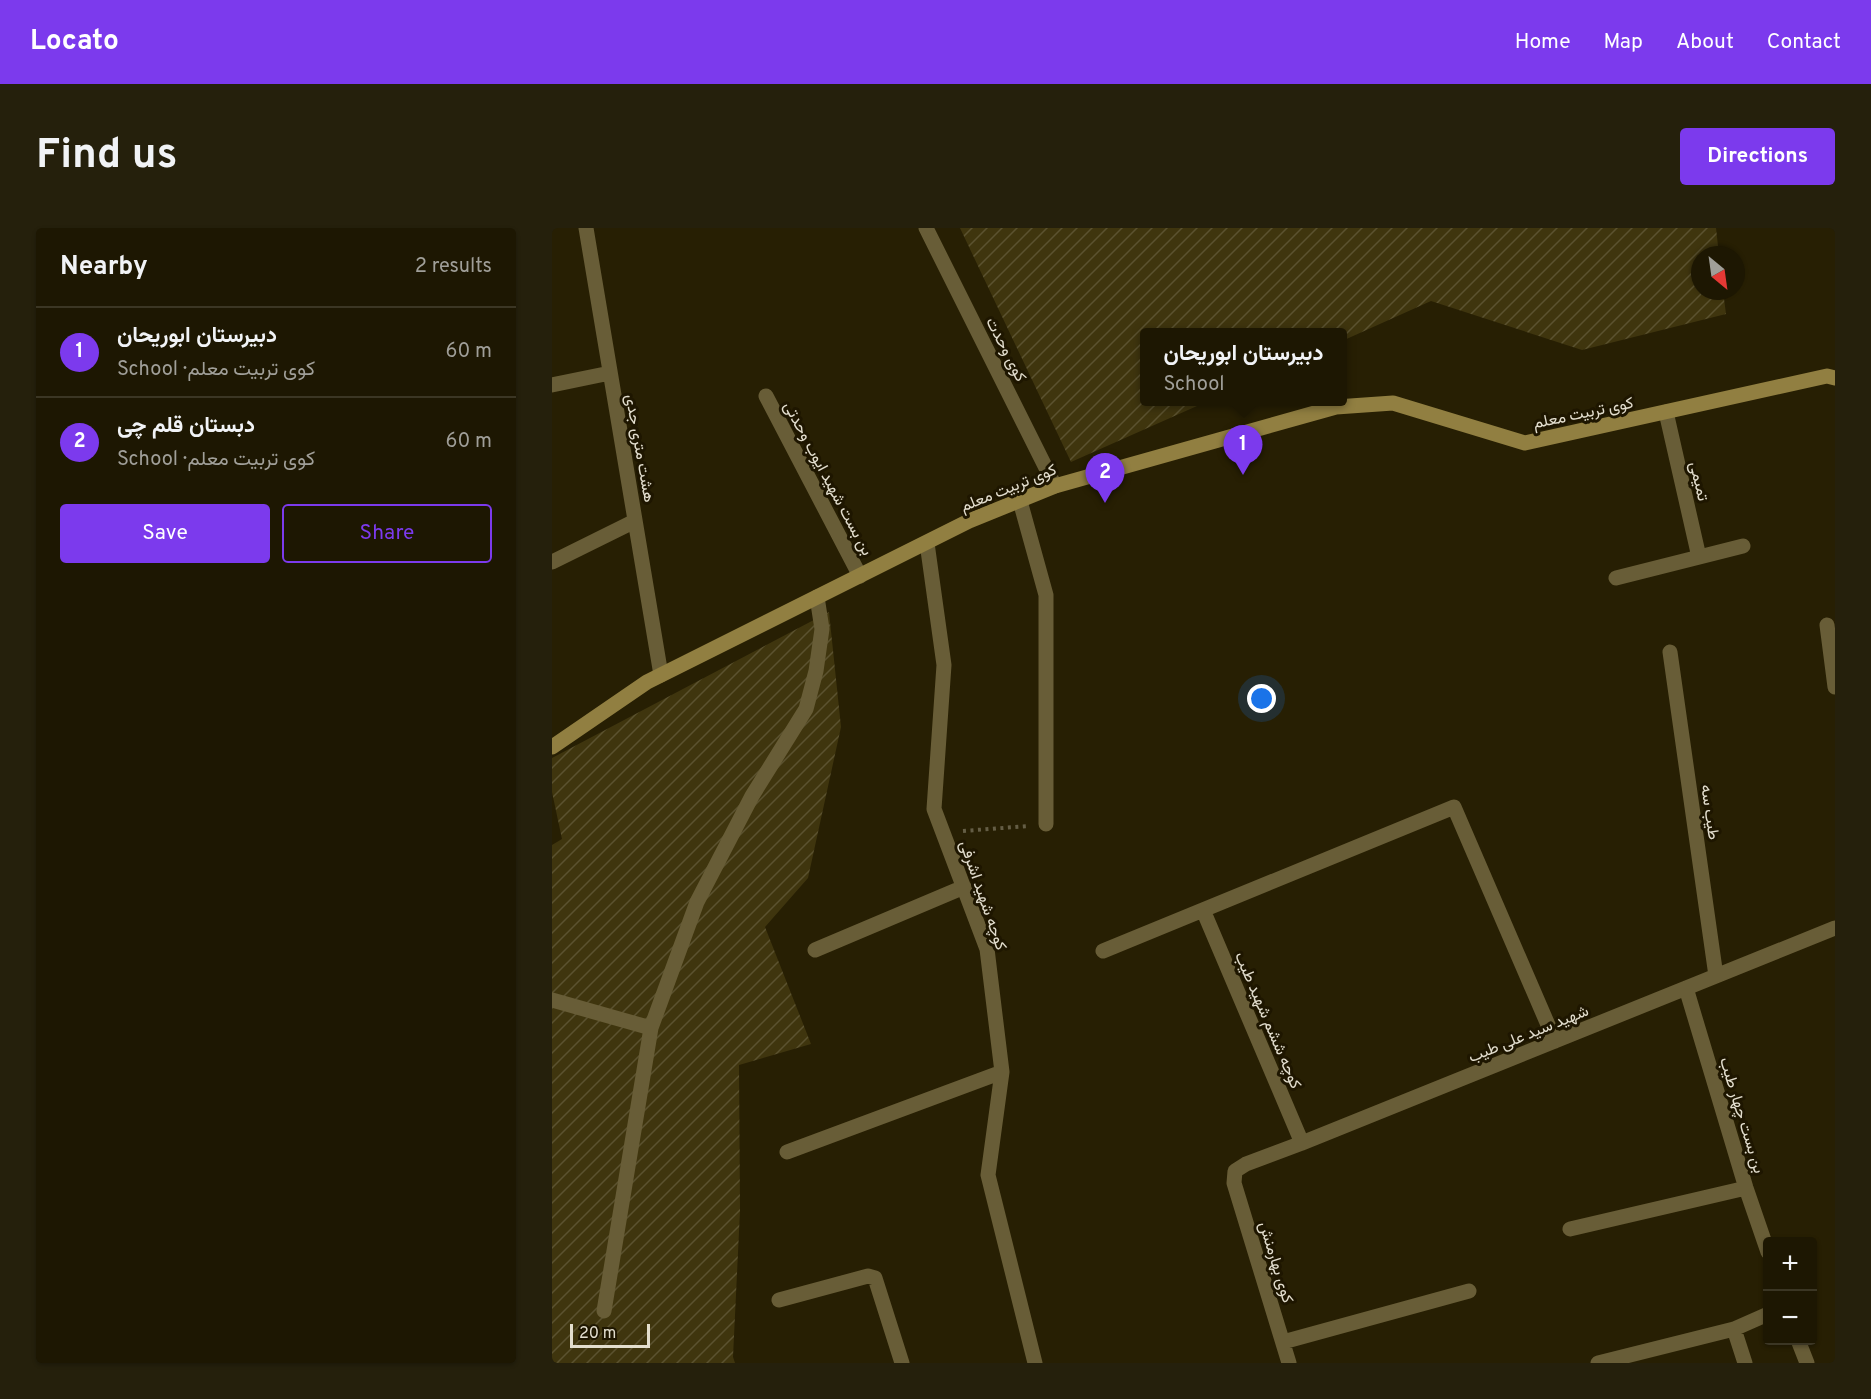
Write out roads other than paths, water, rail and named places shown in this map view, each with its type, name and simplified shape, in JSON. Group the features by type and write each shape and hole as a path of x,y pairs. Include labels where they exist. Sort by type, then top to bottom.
{"street":[{"name":"هشت متری جدی","path":"586,228 661,675"},
{"name":"کوی وحدت","path":"926,228 1055,486"},
{"path":"552,385 610,373"},
{"name":"کوی تربیت معلم","path":"552,747 647,682 969,521 1055,486 1336,407 1393,403 1525,442 1827,376 1835,378"},
{"name":"بن بست شهید ایوب وحدتی","path":"766,396 860,576"},
{"name":"تمیمی","path":"1666,412 1699,557"},
{"path":"1020,501 1046,595 1046,824"},
{"path":"552,562 635,521"},
{"name":"کوچه شهید اشرفی","path":"927,543 944,665 934,809 987,949 1002,1072 988,1175 1035,1363"},
{"path":"1616,578 1743,546"},
{"path":"604,1311 651,1028 697,902 752,796 806,708 816,670 822,630 817,597"},
{"path":"1827,625 1835,687"},
{"name":"طیب سه","path":"1670,652 1716,976"},
{"path":"1104,951 1455,807 1556,1041"},
{"path":"815,950 964,887"},
{"name":"کوچه ششم شهید طیب","path":"1203,910 1302,1143"},
{"name":"شهید سید علی طیب","path":"1235,1171 1246,1164 1835,928"},
{"name":"بن بست چهار طیب","path":"1686,988 1763,1240"},
{"path":"552,1000 651,1028"},
{"path":"787,1152 1002,1072"},
{"name":"کوی بهارمنش","path":"1235,1171 1234,1184 1289,1363"},
{"path":"1570,1229 1746,1188"},
{"path":"778,1300 868,1276 875,1278 902,1363"},
{"path":"1283,1342 1469,1291"},
{"path":"1598,1363 1734,1329 1763,1316"},
{"path":"1734,1329 1745,1363"},
{"path":"1800,1345 1807,1363"}],"place":[{"name":"دبیرستان ابوریحان","path":"1243,475"},
{"name":"دبستان قلم چی","path":"1105,503"}]}
